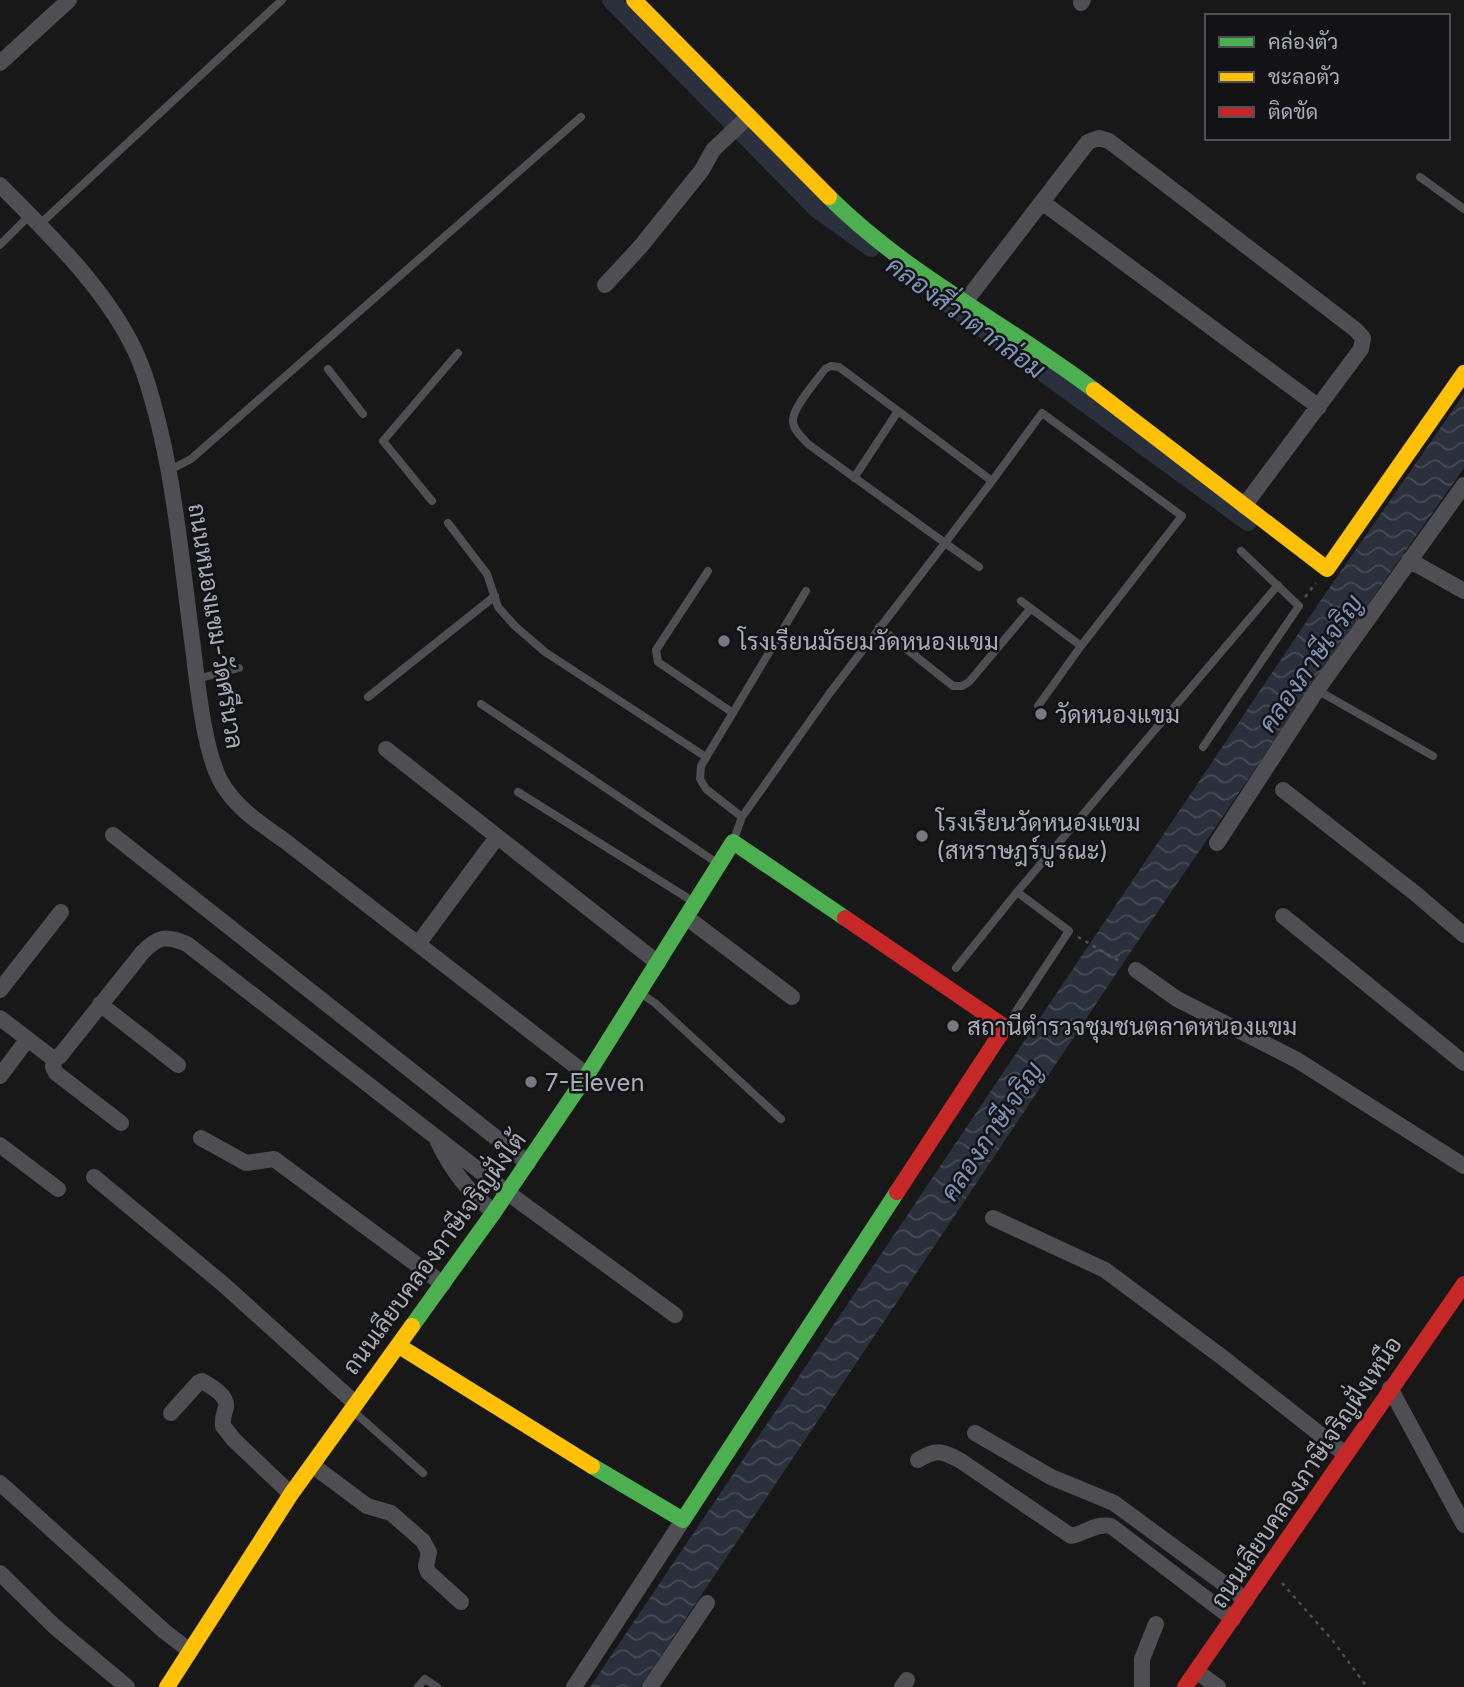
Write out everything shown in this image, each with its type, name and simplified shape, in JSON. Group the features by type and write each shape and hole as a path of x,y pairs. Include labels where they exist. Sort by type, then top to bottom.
{"street":[{"path":"0,63 69,0"},
{"path":"634,0 743,121 903,261 1074,375 1326,569 1464,373"},
{"path":"605,285 641,246 702,170 713,150 743,121"},
{"path":"965,302 1088,142 1099,138 1109,141 1363,338 1361,349 1244,506"},
{"name":"ถนนหนองแขม-วัดศรีนวล","path":"0,184 104,298 124,329 144,372 170,470 197,679 209,748 220,779 239,808 587,1075"},
{"path":"1042,202 1319,407"},
{"path":"1217,843 1317,690 1464,485"},
{"path":"1409,560 1464,591"},
{"path":"386,749 658,963"},
{"path":"1283,790 1464,935"},
{"path":"113,835 527,1163"},
{"path":"418,944 498,837"},
{"path":"574,1687 1005,1027 733,842"},
{"name":"ถนนเลียบคลองภาษีเจริญฝั่งใต้","path":"167,1687 291,1494 508,1193 587,1075 733,842"},
{"path":"691,910 792,997"},
{"path":"0,990 61,912"},
{"path":"1283,916 1464,1063"},
{"path":"0,1018 51,1058 55,1058 63,1053 153,941 171,937 187,944 508,1193 675,1315"},
{"path":"1136,970 1177,999 1297,1060 1464,1166"},
{"path":"100,1004 178,1065"},
{"path":"0,1076 27,1040"},
{"path":"55,1058 53,1067 56,1073 121,1123"},
{"path":"436,1136 459,1180 474,1197 494,1212"},
{"path":"201,1138 246,1163 274,1158 443,1284"},
{"path":"0,1145 58,1189"},
{"path":"94,1177 223,1284 353,1406"},
{"path":"993,1218 1105,1270 1222,1357 1345,1454"},
{"name":"ถนนเลียบคลองภาษีเจริญฝั่งเหนือ","path":"1185,1687 1464,1284"},
{"path":"399,1346 683,1520"},
{"path":"171,1413 198,1383 202,1381 207,1384 225,1398 227,1404 222,1419 223,1426 291,1494"},
{"path":"1390,1388 1464,1525"},
{"path":"975,1433 1051,1476 1114,1503 1245,1600"},
{"path":"918,1460 930,1452 943,1452 961,1461 1071,1536 1103,1524 1111,1526 1128,1536 1233,1619"},
{"path":"312,1465 367,1506 391,1513 424,1541 429,1552 426,1566 428,1572 461,1602"},
{"path":"0,1483 164,1631 190,1651"},
{"path":"0,1573 54,1626 127,1687"},
{"path":"650,1687 707,1603"},
{"path":"1142,1687 1142,1659 1156,1624"},
{"path":"1196,1671 1218,1687"}],"lane":[{"path":"0,244 35,220 282,0"},
{"path":"170,470 191,459 581,117"},
{"path":"1420,177 1464,209"},
{"path":"432,500 381,437 458,353"},
{"path":"979,567 808,444 796,431 794,412 825,369 831,366 839,367 992,481"},
{"path":"328,369 363,414"},
{"path":"854,478 898,411"},
{"path":"733,842 742,817 879,627 1042,413 1182,516 1038,706"},
{"path":"449,523 487,574 498,607 515,626 545,652 706,757"},
{"path":"1203,747 1298,606 1241,551"},
{"path":"708,571 656,650 658,663 733,713"},
{"path":"956,968 1017,892 1278,585"},
{"path":"742,817 706,789 700,779 701,766 806,591"},
{"path":"368,698 495,596"},
{"path":"1021,601 1081,646"},
{"path":"879,627 953,686 962,686 969,682 1031,608"},
{"path":"197,679 239,668"},
{"path":"1317,690 1433,756"},
{"path":"481,704 719,865"},
{"path":"518,793 691,910"},
{"path":"1005,1027 1069,931 1017,892"},
{"path":"639,992 781,1119"},
{"path":"353,1406 423,1473"},
{"path":"418,1687 425,1679 437,1687"}],"path":[{"path":"1298,606 1326,569"},
{"path":"1081,940 1136,970"},
{"path":"1268,1567 1333,1641 1367,1687"}],"water":[{"name":"คลองภาษีเจริญ","path":"1464,394 1464,468 1142,935 640,1687 590,1687 1321,600"}],"waterway":[{"name":"คลองสี่วาตากล่อม","path":"611,0 817,209 871,248"},
{"name":"คลองสี่วาตากล่อม","path":"942,299 1248,522"}],"traffic: fast":[{"path":"829,197 891,251 1094,390"},
{"path":"412,1326 587,1075 733,842 845,918"},
{"path":"592,1466 683,1520 897,1192"}],"traffic: slow":[{"path":"634,0 829,197"},
{"path":"1094,390 1327,569 1464,373"},
{"path":"167,1687 291,1494 412,1326"},
{"path":"399,1346 592,1466"}],"traffic: jam":[{"path":"845,918 1005,1027 897,1192"},
{"path":"1185,1687 1464,1284"}],"place":[{"name":"โรงเรียนมัธยมวัดหนองแขม","path":"724,641"},
{"name":"วัดหนองแขม","path":"1041,714"},
{"name":"โรงเรียนวัดหนองแขม (สหราษฎร์บูรณะ)","path":"922,836"},
{"name":"สถานีตำรวจชุมชนตลาดหนองแขม","path":"953,1026"},
{"name":"7-Eleven","path":"531,1082"}]}
